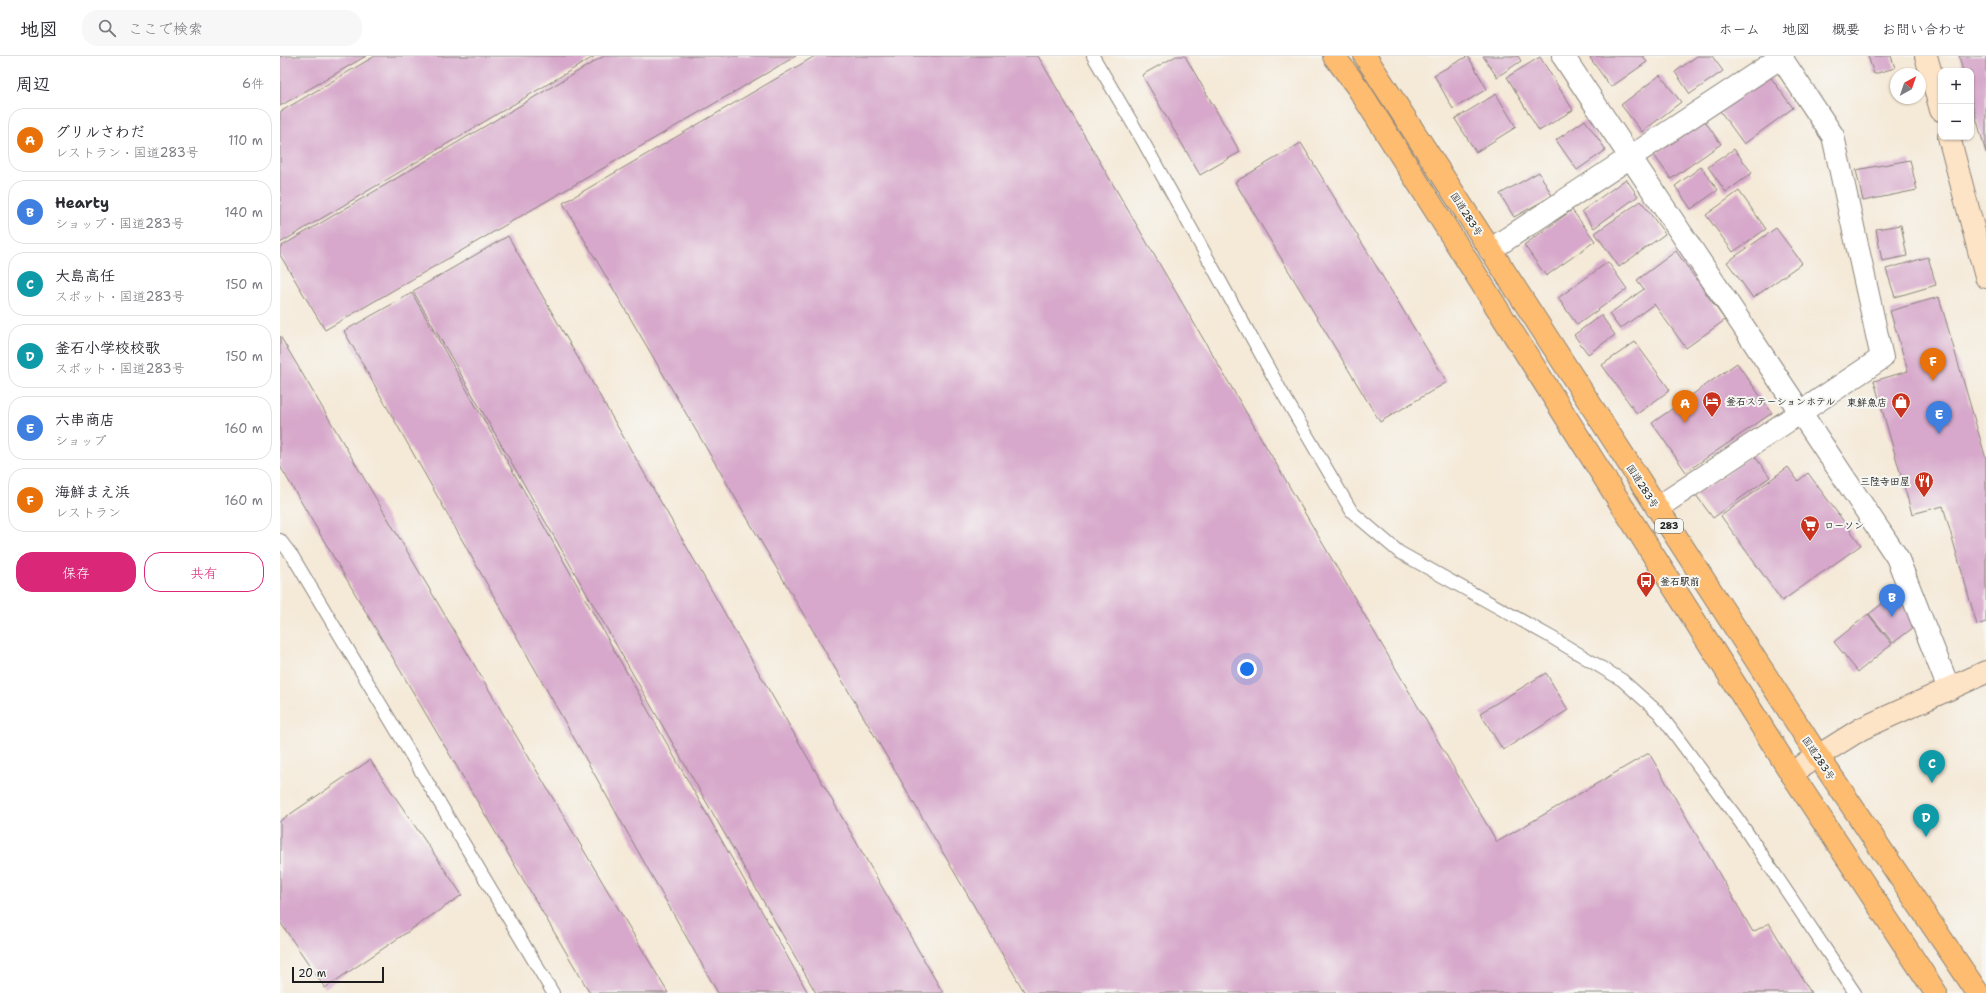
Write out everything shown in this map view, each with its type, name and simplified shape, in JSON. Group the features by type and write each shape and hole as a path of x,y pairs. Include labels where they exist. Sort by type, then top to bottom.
{"highway":[{"name":"283","path":"1334,56 1358,88 1791,773 1936,993"},
{"name":"国道283号","path":"1365,56 1818,756 1978,993"}],"street":[{"path":"1563,56 1897,557 1949,689"},
{"path":"1490,250 1781,56 1833,136 1882,358 1657,508"},
{"path":"1926,56 1939,104"},
{"path":"1950,140 1986,277"},
{"path":"1791,773 1861,729 1986,672"}],"lane":[{"path":"1093,56 1144,143 1280,389 1352,512 1399,552 1550,637 1622,680 1659,713 1740,822 1855,993"},
{"path":"280,540 293,557 553,993"}],"building":[{"path":"280,56 366,56 280,106"},
{"path":"375,56 595,56 280,243 280,112"},
{"path":"604,56 796,56 325,330 280,255 280,247"},
{"path":"815,56 1038,56 1497,842 1649,753 1753,932 1769,923 1811,993 1025,993 563,203"},
{"path":"1176,56 1185,56 1240,152 1200,175 1142,75"},
{"path":"1468,56 1487,89 1453,109 1434,75"},
{"path":"1483,56 1518,56 1521,61 1497,77"},
{"path":"1593,56 1643,56 1647,62 1611,87 1590,58"},
{"path":"1697,56 1712,56 1723,71 1690,94 1675,72"},
{"path":"1868,56 1891,56 1895,68 1890,68 1890,69 1874,74"},
{"path":"1959,56 1986,56 1986,153 1974,110 1974,68 1962,68"},
{"path":"1540,57 1573,110 1539,131 1507,77"},
{"path":"1660,75 1681,102 1642,132 1621,105"},
{"path":"1769,75 1793,108 1744,144 1720,111"},
{"path":"1496,94 1516,127 1476,152 1455,119"},
{"path":"1585,120 1606,150 1577,170 1556,140"},
{"path":"1704,120 1721,144 1671,179 1654,155"},
{"path":"1301,143 1447,382 1380,422 1235,182"},
{"path":"1734,149 1752,173 1726,192 1708,167"},
{"path":"1910,160 1917,190 1863,201 1856,170"},
{"path":"1701,167 1718,190 1691,209 1675,186"},
{"path":"1539,172 1552,196 1514,217 1500,194"},
{"path":"1626,179 1638,196 1594,228 1582,211"},
{"path":"1739,191 1766,229 1733,252 1706,215"},
{"path":"1641,201 1665,234 1619,267 1595,233"},
{"path":"1572,210 1595,241 1546,276 1524,245"},
{"path":"1901,225 1907,256 1882,261 1876,229"},
{"path":"1776,228 1802,263 1753,298 1727,262"},
{"path":"508,236 943,993 816,993 413,291"},
{"path":"1676,251 1725,320 1686,348 1654,304 1620,329 1609,314 1644,289 1637,280"},
{"path":"1928,257 1936,285 1895,297 1886,269"},
{"path":"1608,262 1627,289 1577,325 1558,298"},
{"path":"412,293 808,993 718,993 344,331"},
{"path":"1939,297 1986,459 1986,622 1977,625 1943,506 1912,514 1874,381 1908,371 1890,311"},
{"path":"1601,315 1615,335 1588,354 1574,335"},
{"path":"280,336 668,993 590,993 280,466"},
{"path":"1635,342 1670,390 1637,414 1602,365"},
{"name":"釜石ステーションホテル","path":"1737,363 1772,413 1686,472 1652,423"},
{"path":"1753,454 1770,477 1713,518 1696,495"},
{"path":"1788,467 1798,481 1808,473 1861,545 1782,601 1721,516"},
{"path":"1900,590 1914,627 1893,643 1869,614"},
{"path":"1868,614 1892,644 1858,672 1834,642"},
{"path":"1546,673 1568,710 1503,750 1480,713"},
{"path":"370,760 462,895 325,988 280,922 280,821"}],"place":[{"name":"海鮮まえ浜","path":"1933,381"},
{"name":"釜石ステーションホテル","path":"1712,418"},
{"name":"東鮮魚店","path":"1901,419"},
{"name":"グリルさわだ","path":"1685,423"},
{"name":"六串商店","path":"1939,434"},
{"name":"三陸寺田屋","path":"1924,498"},
{"name":"ローソン","path":"1810,542"},
{"name":"釜石駅前","path":"1646,598"},
{"name":"Hearty","path":"1892,617"},
{"name":"大島高任","path":"1932,783"},
{"name":"釜石小学校校歌","path":"1926,837"}]}
